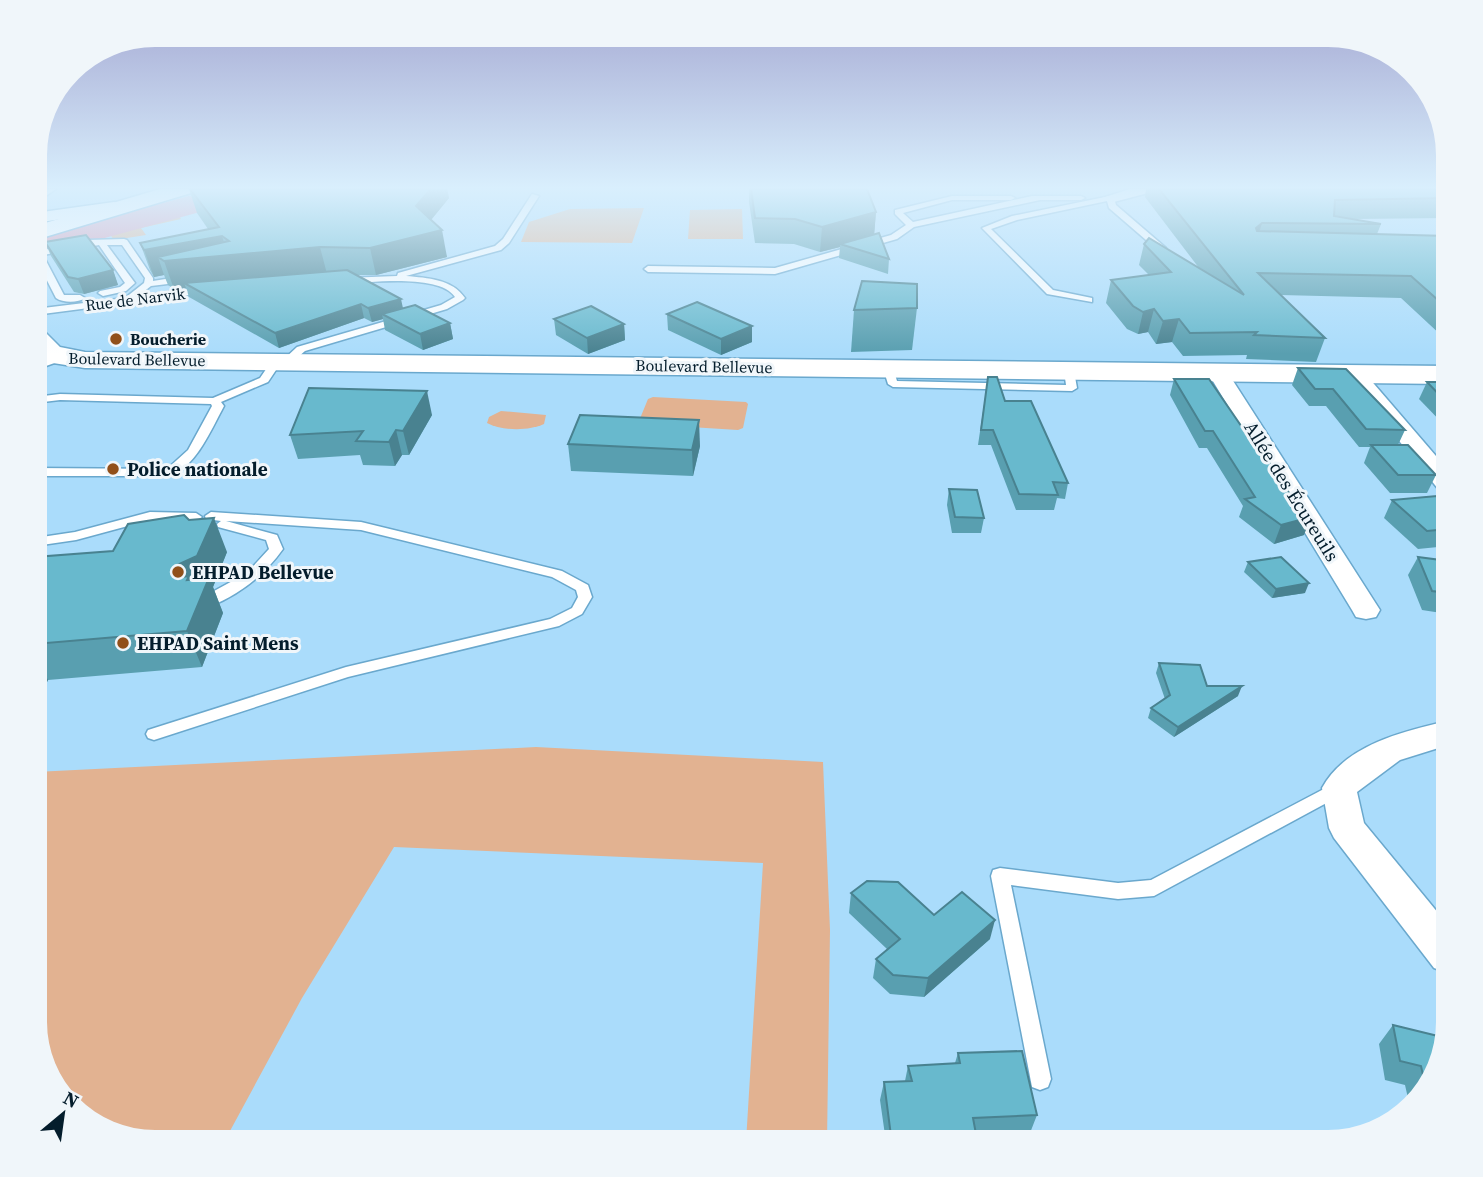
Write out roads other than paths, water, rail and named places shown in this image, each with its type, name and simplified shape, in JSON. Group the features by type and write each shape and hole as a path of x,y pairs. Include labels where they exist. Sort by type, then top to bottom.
{"street":[{"name":"Boulevard Bellevue","path":"47,354 85,360 1436,375"},
{"name":"Allée des Écureuils","path":"1218,373 1366,610"},
{"path":"1355,374 1436,471"},
{"path":"1436,735 1408,741 1360,765 1339,788 1347,828 1436,940"}],"lane":[{"path":"47,252 91,244"},
{"path":"47,271 61,298 73,299 113,292 130,283 102,244"},
{"path":"125,244 147,274 148,284"},
{"path":"340,281 427,270 501,244"},
{"path":"648,269 775,271 870,244"},
{"path":"1002,244 1045,288 1089,300"},
{"path":"1156,244 1172,258"},
{"path":"127,298 148,284 190,278"},
{"path":"47,399 215,401 264,380 282,361 301,349 444,307 460,298 458,292 446,285 379,278"},
{"name":"Rue de Narvik","path":"47,311 219,287"},
{"path":"47,472 169,473 182,465 202,436 218,406 215,401"},
{"path":"47,540 76,536 150,516 211,523 261,533 272,538 276,549 260,572 237,587 198,605"},
{"path":"154,734 346,672 554,622 577,611 585,597 583,588 557,574 361,526 182,522 172,531"},
{"path":"1040,1079 1000,876 1118,891 1154,888 1339,788"}],"place":[{"name":"Boucherie","path":"116,339"},
{"name":"Police nationale","path":"113,469"},
{"name":"EHPAD Bellevue","path":"178,572"},
{"name":"EHPAD Saint Mens","path":"123,643"}]}
